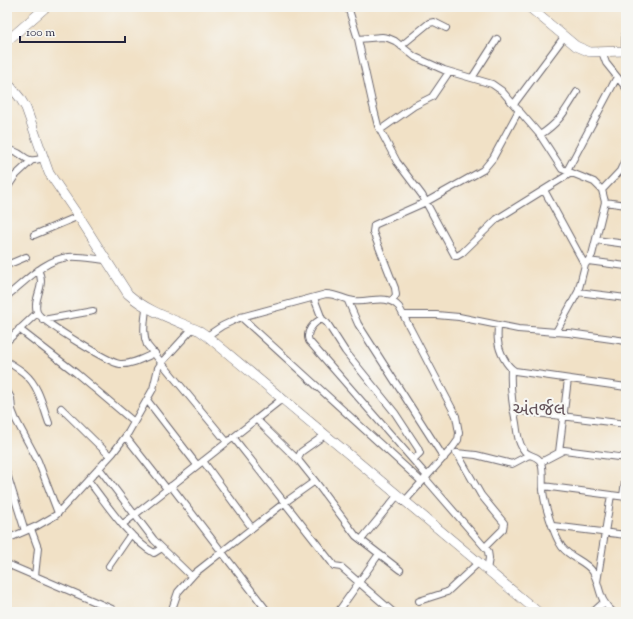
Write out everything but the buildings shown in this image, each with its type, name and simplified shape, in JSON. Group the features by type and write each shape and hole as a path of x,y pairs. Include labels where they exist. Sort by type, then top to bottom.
{"street":[{"path":"7,41 46,7"},
{"path":"348,7 358,39 375,116 380,130 397,162 426,202 453,254 457,256 497,219 544,190 569,172 616,77"},
{"path":"529,7 576,46 590,52 626,51 626,16"},
{"path":"401,46 429,23 434,22 446,28"},
{"path":"514,104 564,37"},
{"path":"358,39 388,38 415,57 449,72 492,84 502,91 540,135 562,169 594,182 602,190 605,202 592,255 587,263 578,292 556,332"},
{"path":"472,78 496,39"},
{"path":"602,52 606,63 626,88"},
{"path":"380,130 414,106 432,97 449,72"},
{"path":"7,82 26,108 43,158 54,181 79,216 128,294 146,308 193,328 207,336 538,612"},
{"path":"540,135 559,120 577,92"},
{"path":"392,300 396,295 395,288 374,232 374,225 426,202 483,170 493,158 519,110"},
{"path":"7,150 14,150 30,161 36,161 43,158"},
{"path":"602,190 625,165 626,158"},
{"path":"7,188 15,176 30,161"},
{"path":"544,190 587,263"},
{"path":"605,202 626,205"},
{"path":"34,235 79,216"},
{"path":"596,240 626,244"},
{"path":"7,265 26,257"},
{"path":"7,296 38,270 67,257 106,260"},
{"path":"587,263 626,266"},
{"path":"38,270 42,278 36,304 37,313 44,320 64,334 117,364 128,363 155,353"},
{"path":"578,292 626,298"},
{"path":"207,336 222,326 241,318 326,294 333,294 348,301 382,299 392,300 399,307 456,416 459,433 458,440 425,479 401,499 361,540"},
{"path":"314,298 322,319 327,323 345,351 395,413 418,448 420,453 414,459"},
{"path":"348,301 358,324 444,458"},
{"path":"146,308 144,338 147,345 227,442"},
{"path":"44,320 93,311"},
{"path":"7,341 37,313"},
{"path":"404,315 447,315 518,329 556,332 626,341"},
{"path":"241,318 425,479 485,547 489,554 487,570"},
{"path":"322,319 315,322 308,333 307,336 309,341 364,406 414,459 425,479"},
{"path":"498,325 498,343 511,369 520,372 626,387"},
{"path":"7,539 46,522 58,512 110,456 126,437 153,389 158,368 193,328"},
{"path":"19,329 76,373 134,422"},
{"path":"7,361 31,380 49,424"},
{"path":"511,369 510,390 519,442 529,456 537,458 541,462 546,508 553,526 563,549 588,567 592,572 603,603 613,612"},
{"path":"559,452 568,379"},
{"path":"7,391 10,398 10,411 38,461 58,512"},
{"path":"122,524 282,399"},
{"path":"147,400 252,528"},
{"path":"61,408 110,456"},
{"path":"513,410 626,424"},
{"path":"256,419 299,461 351,530 361,540 400,570"},
{"path":"299,461 298,458 301,452 325,435"},
{"path":"126,437 221,552 268,612"},
{"path":"233,437 332,564 334,566 341,567 393,612"},
{"path":"541,462 559,452 568,450 626,458"},
{"path":"450,451 476,455 512,464 529,456"},
{"path":"457,453 481,495 504,523 503,528 485,547"},
{"path":"99,468 162,548 191,576"},
{"path":"7,474 28,530 38,548 34,576"},
{"path":"543,486 624,497 626,474"},
{"path":"88,480 131,534 154,553 162,548"},
{"path":"171,612 178,592 191,576 284,503 315,481"},
{"path":"597,584 611,495"},
{"path":"553,526 626,535"},
{"path":"109,566 131,534"},
{"path":"338,612 379,554"},
{"path":"419,602 447,592 478,563"},
{"path":"7,564 112,609"},
{"path":"593,612 603,603"}],"district":[{"name":"અંતર્જલ","path":"539,411"}]}
